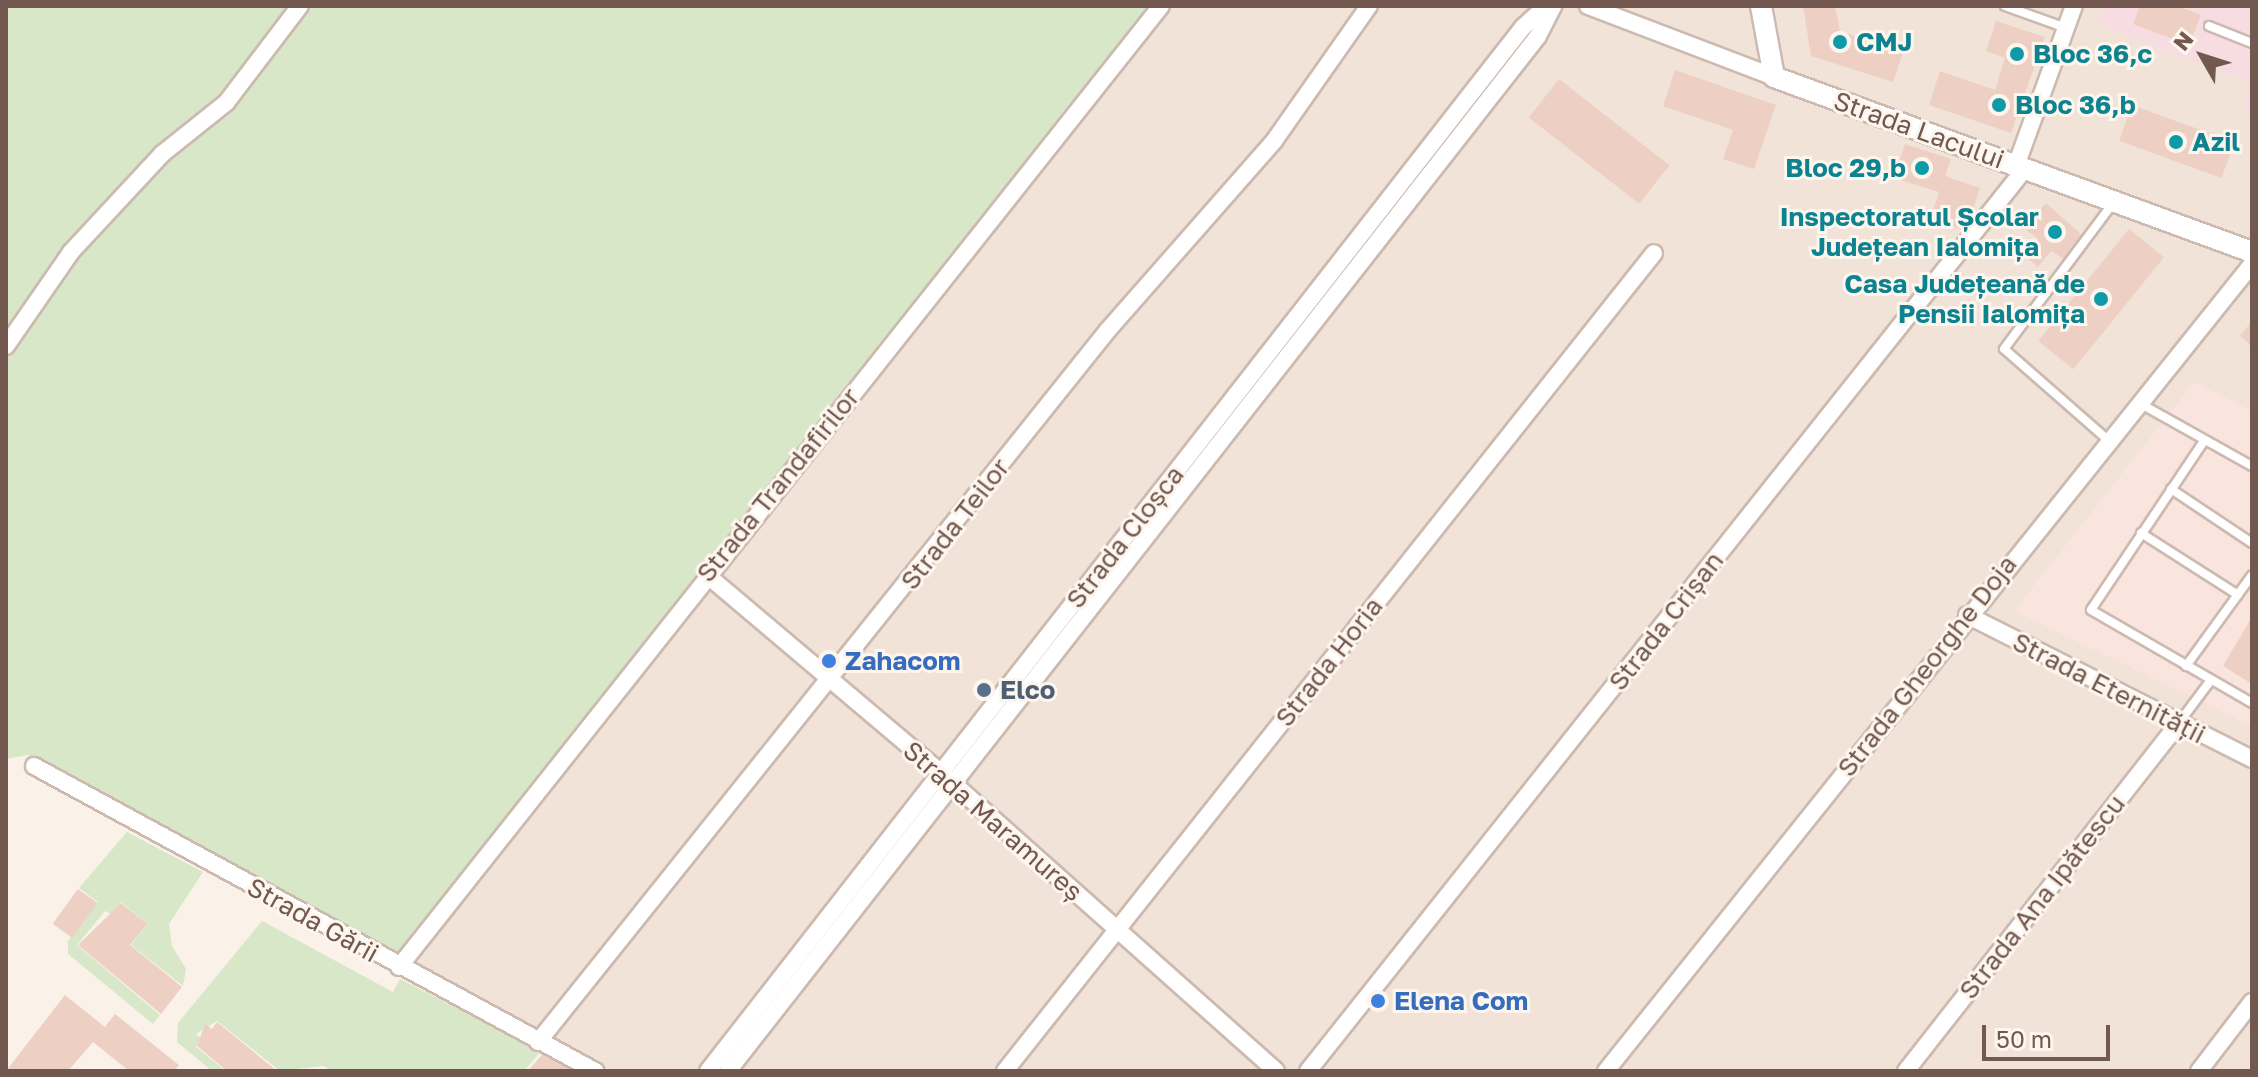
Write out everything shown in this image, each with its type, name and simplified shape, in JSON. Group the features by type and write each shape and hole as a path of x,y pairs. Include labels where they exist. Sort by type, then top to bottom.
{"street":[{"path":"6,346 71,252 162,154 226,103 300,6"},
{"name":"Strada Trandafirilor","path":"399,967 1161,6"},
{"name":"Strada Teilor","path":"538,1042 832,680 1108,330 1274,141 1369,6"},
{"name":"Strada Cloșca","path":"708,1071 1523,27 1546,6"},
{"name":"Strada Cloșca","path":"728,1071 1538,36 1553,6"},
{"name":"Strada Lacului","path":"1588,6 2252,252"},
{"path":"1761,6 1774,77"},
{"name":"Strada Crișan","path":"1308,1071 2020,168 2074,6"},
{"name":"Strada Horia","path":"1005,1071 1654,253"},
{"name":"Strada Gheorghe Doja","path":"1606,1071 1967,615 2252,264"},
{"name":"Strada Maramureș","path":"707,575 954,784 1276,1071"},
{"name":"Strada Eternității","path":"1967,615 2252,759"},
{"name":"Strada Ana Ipătescu","path":"1906,1071 2178,724"},
{"name":"Strada Gării","path":"34,766 595,1071"},
{"path":"2199,1071 2252,1002"}],"lane":[{"path":"2005,6 2066,29"},
{"path":"2209,26 2252,43"},
{"path":"2108,440 2004,349 2114,202"},
{"path":"2140,403 2252,466"},
{"path":"2204,441 2091,610 2252,703"},
{"path":"2171,489 2252,543"},
{"path":"2141,533 2238,595"},
{"path":"2186,666 2252,575"},
{"path":"2178,724 2211,680"}],"shaded area":[{"path":"1148,6 2252,6 2252,1071 588,1071 402,961"},
{"path":"2102,6 2252,6 2252,115 2244,113 2250,82 2096,24"},
{"path":"2194,382 2252,411 2252,726 2014,611"}],"green space":[{"path":"6,6 1148,6 402,961 28,755 6,759"},
{"path":"127,832 203,872 169,924 172,946 186,969 183,986 131,945 147,924 121,902 111,914 105,911 77,945 160,1015 153,1024 68,954 68,941 98,902 79,888"},
{"path":"262,921 393,992 400,979 541,1051 524,1071 331,1071 324,1066 280,1071 217,1021 196,1034 202,1039 196,1047 226,1071 212,1071 177,1042 178,1023"}],"building":[{"name":"CMJ","path":"1803,6 1835,6 1840,31 1903,53 1893,82 1811,56"},
{"path":"2140,6 2178,6 2201,15 2189,45 2133,24"},
{"path":"1996,21 2045,37 2011,133 1929,105 1940,71 1995,90 2005,58 1986,51"},
{"path":"1675,70 1776,105 1754,169 1723,159 1733,130 1663,106"},
{"path":"1559,79 1669,165 1639,204 1529,118"},
{"name":"Azil","path":"2132,105 2234,142 2221,178 2119,141"},
{"path":"1905,144 1951,159 1945,176 1980,188 1966,231 1930,219 1939,192 1894,178"},
{"name":"Inspectoratul Școlar Județean Ialomița","path":"2046,203 2084,237 2067,261 2051,251 2038,267 2024,256 2038,239 2024,228"},
{"name":"Casa Județeană de Pensii Ialomița","path":"2129,229 2164,257 2073,369 2038,341"},
{"path":"2252,321 2252,346 2240,336"},
{"path":"2252,617 2252,684 2223,666"},
{"path":"78,889 97,903 72,938 53,924"},
{"path":"121,903 147,924 130,945 182,987 161,1014 78,945"},
{"path":"65,995 105,1027 115,1014 179,1065 174,1071 129,1071 93,1042 68,1071 6,1071"},
{"path":"217,1022 277,1071 227,1071 197,1046 205,1024 212,1029"},
{"path":"545,1051 572,1065 567,1071 528,1071"}],"place":[{"name":"CMJ","path":"1840,42"},
{"name":"Bloc 36,c","path":"2017,54"},
{"name":"Bloc 36,b","path":"1999,105"},
{"name":"Azil","path":"2176,142"},
{"name":"Bloc 29,b","path":"1922,168"},
{"name":"Inspectoratul Școlar Județean Ialomița","path":"2055,232"},
{"name":"Casa Județeană de Pensii Ialomița","path":"2101,299"},
{"name":"Zahacom","path":"829,661"},
{"name":"Elco","path":"984,690"},
{"name":"Elena Com","path":"1378,1001"}]}
